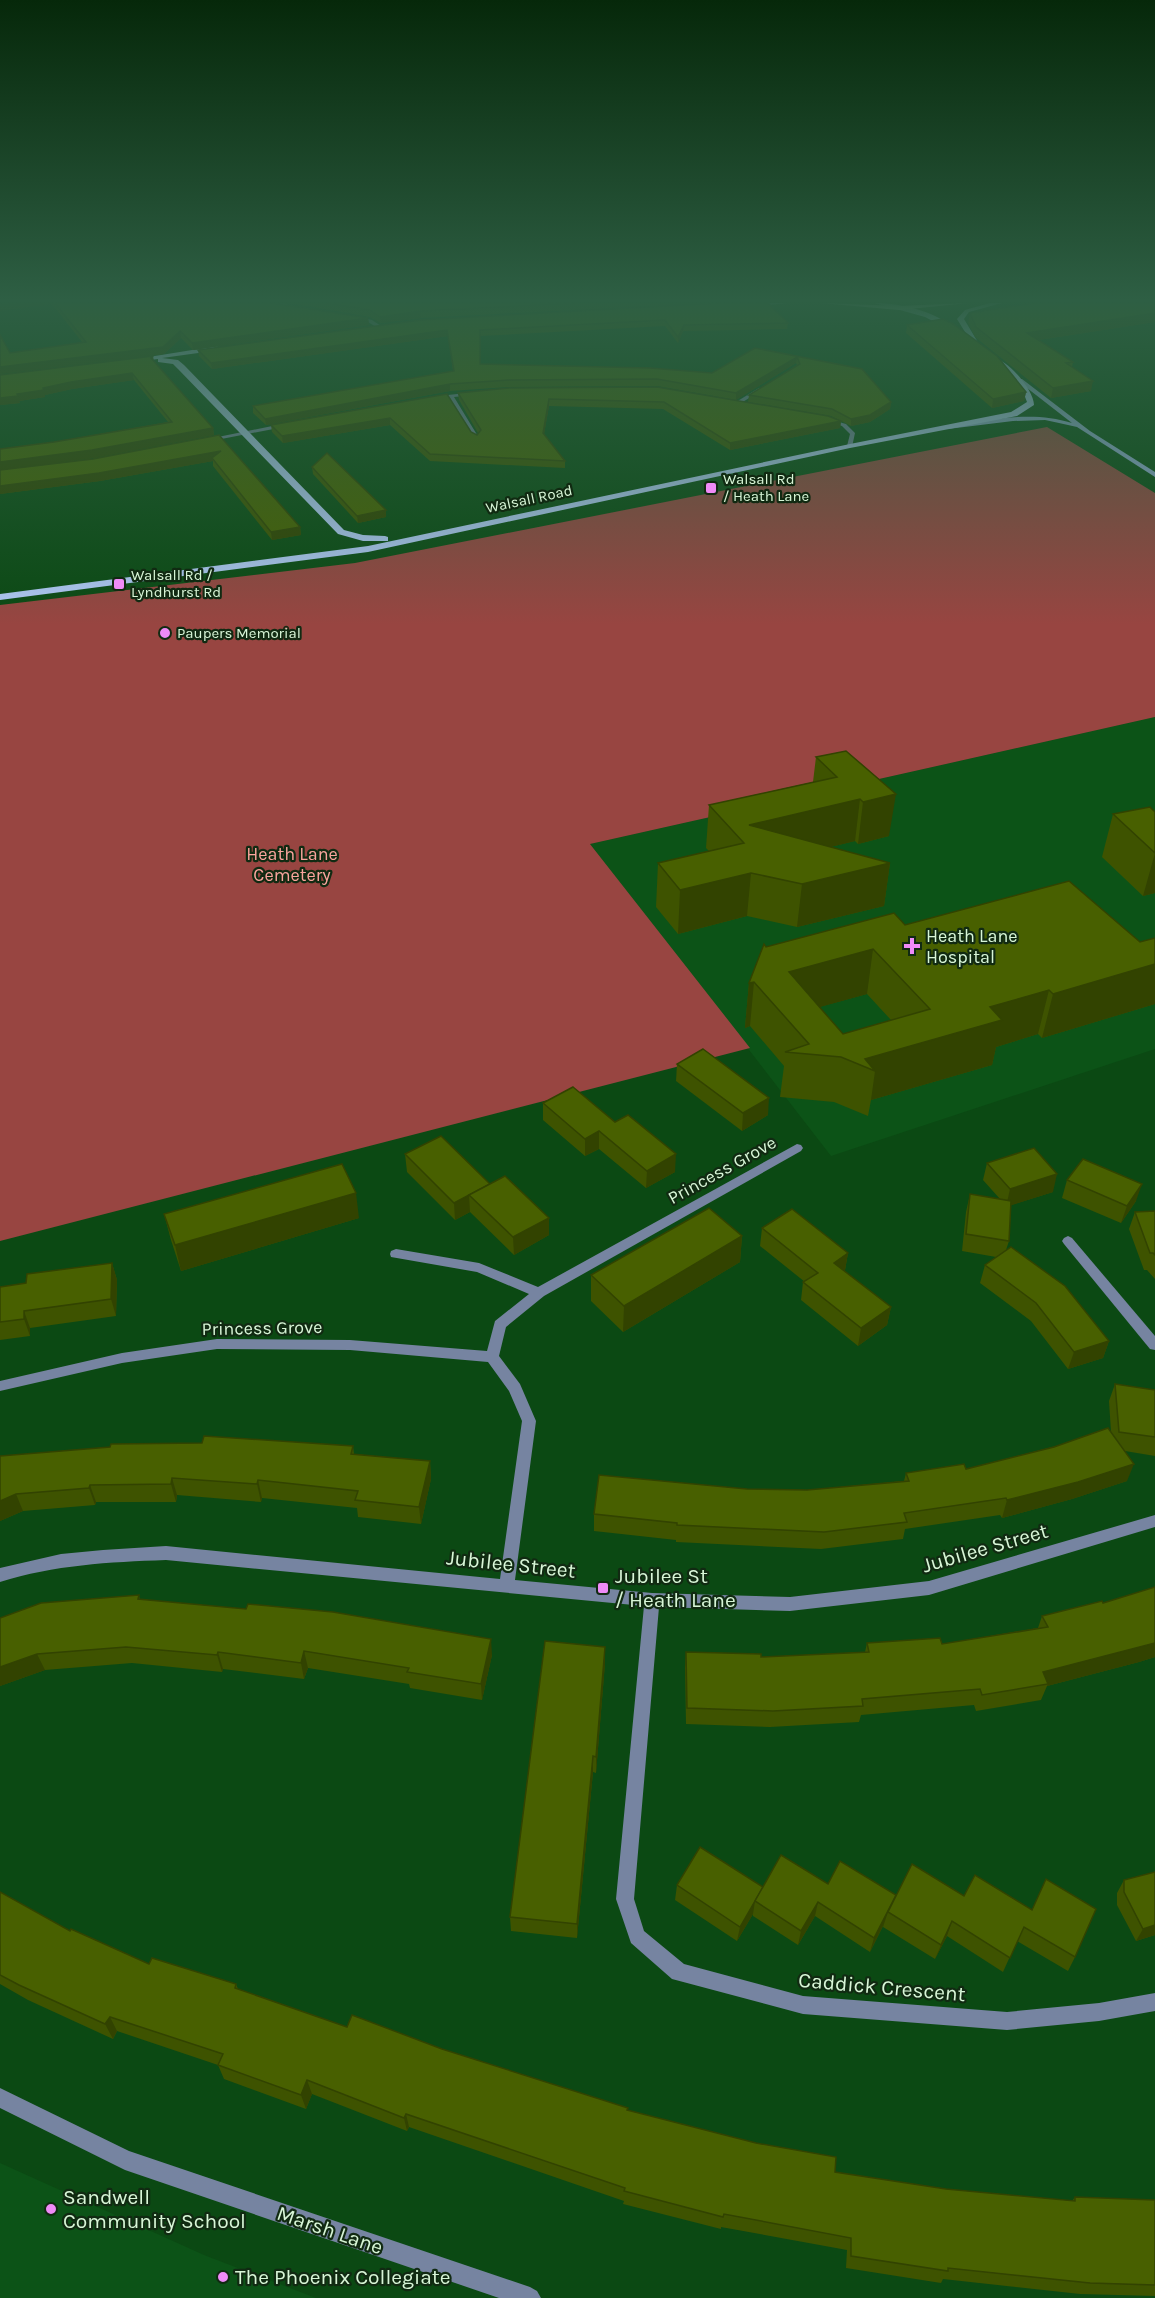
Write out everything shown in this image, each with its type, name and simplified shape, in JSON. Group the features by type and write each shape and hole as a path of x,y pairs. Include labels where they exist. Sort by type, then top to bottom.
{"main road":[{"path":"222,410 341,532 363,538 382,539 427,536"},
{"name":"Walsall Road","path":"0,597 358,550 850,446 950,428 1014,414 1022,410"},
{"path":"1060,410 1088,432 1155,475"},
{"path":"950,428 1045,417 1063,421 1088,432"},
{"path":"289,559 328,548 338,542 341,532"}],"street":[{"path":"459,410 476,438"},
{"path":"820,418 844,425 853,434 850,446"},
{"path":"198,442 291,424"},
{"name":"Princess Grove","path":"0,1386 122,1358 217,1344 350,1345 492,1357 500,1325 539,1293 796,1148"},
{"path":"1068,1241 1155,1345"},
{"path":"396,1254 479,1268 539,1293"},
{"path":"492,1357 515,1388 529,1421 507,1584"},
{"name":"Jubilee Street","path":"0,1575 29,1565 91,1556 166,1553 507,1584 652,1600 790,1604 929,1588 1155,1521"},
{"name":"Caddick Crescent","path":"652,1600 625,1899 637,1937 679,1972 803,2005 1007,2021 1099,2012 1155,2002"},
{"name":"Marsh Lane","path":"0,2098 125,2160 530,2298"}],"shaded area":[{"name":"Heath Lane Hospital","path":"1155,717 1155,1049 831,1156 590,844"},
{"name":"Sandwell Community School","path":"0,2163 204,2255 316,2298 0,2298"}],"green space":[{"name":"Heath Lane Cemetery","path":"1047,427 1155,493 1155,717 590,844 750,1048 0,1241 0,605 355,563"}],"building":[{"path":"162,410 197,410 213,428 92,450 0,462 0,449 172,422"},
{"path":"257,410 311,410 265,419"},
{"path":"355,410 457,410 471,432 477,435 481,430 469,410 547,410 543,433 565,461 430,454 390,418 282,436 271,425"},
{"path":"677,410 794,410 828,416 841,421 730,443"},
{"path":"834,410 878,410 870,415 851,419"},
{"path":"219,435 300,527 271,532 212,458 221,451 99,473 0,486 0,470 93,459"},
{"path":"327,453 386,510 357,516 312,467"},
{"path":"846,751 896,794 863,802 860,799 749,825 890,863 802,884 751,873 680,890 658,863 744,843 709,805 837,777 816,757"},
{"path":"1150,807 1155,812 1155,853 1113,814"},
{"path":"1069,881 1140,942 1155,938 1155,964 1053,994 1049,990 990,1007 1002,1020 865,1059 875,1071 841,1057 785,1052 809,1044 754,982 749,983 764,944 766,947 894,913 905,925","holes":["873,949 930,1009 843,1034 789,972"]},
{"path":"703,1049 769,1098 743,1113 677,1064"},
{"path":"573,1087 615,1122 628,1115 676,1154 647,1171 599,1131 585,1139 543,1103"},
{"path":"441,1136 490,1184 454,1203 405,1154"},
{"path":"1034,1148 1057,1174 1010,1189 987,1163"},
{"path":"1083,1159 1142,1184 1127,1206 1067,1180"},
{"path":"342,1164 356,1193 175,1245 164,1214"},
{"path":"505,1176 549,1218 513,1237 469,1195"},
{"path":"970,1194 1011,1201 1009,1241 966,1234"},
{"path":"709,1208 742,1236 624,1306 591,1275"},
{"path":"792,1209 848,1253 834,1263 891,1307 861,1328 803,1282 818,1273 762,1228"},
{"path":"1155,1211 1155,1255 1150,1253 1135,1212"},
{"path":"1011,1247 1065,1286 1109,1341 1074,1352 1036,1303 985,1265"},
{"path":"112,1263 111,1299 24,1311 24,1319 0,1322 0,1287 26,1283 27,1274"},
{"path":"1115,1384 1155,1390 1155,1437 1119,1432"},
{"path":"1108,1428 1134,1464 1078,1482 1007,1500 1006,1498 904,1513 907,1522 824,1532 677,1525 677,1523 594,1514 599,1475 747,1489 807,1490 909,1481 906,1473 964,1464 966,1469 1054,1447"},
{"path":"204,1436 353,1446 351,1454 430,1461 419,1507 355,1500 358,1491 258,1480 257,1484 172,1478 171,1484 90,1485 89,1488 16,1494 0,1501 0,1456 110,1447 111,1444 202,1443"},
{"path":"1155,1587 1155,1643 1043,1672 1048,1684 982,1695 980,1689 862,1699 863,1706 773,1711 687,1708 686,1652 761,1654 761,1657 869,1652 867,1643 940,1638 942,1644 1048,1627 1042,1616 1102,1601 1103,1603"},
{"path":"139,1595 138,1599 246,1609 248,1604 333,1612 491,1639 481,1684 407,1672 409,1668 304,1651 301,1663 218,1652 217,1655 126,1647 37,1654 0,1667 0,1618 41,1603"},
{"path":"545,1641 605,1647 596,1757 593,1756 577,1924 510,1917"},
{"path":"700,1847 763,1887 740,1927 677,1885"},
{"path":"781,1855 828,1884 840,1861 896,1895 874,1938 818,1902 801,1931 755,1901"},
{"path":"912,1864 964,1896 975,1875 1032,1910 1046,1879 1096,1909 1075,1957 1024,1927 1010,1958 952,1921 941,1945 888,1912"},
{"path":"1155,1872 1155,1925 1143,1929 1124,1892 1124,1880"},
{"path":"0,1892 70,1931 71,1929 149,1964 152,1958 236,1984 235,1988 347,2027 352,2015 442,2049 628,2108 627,2110 756,2143 836,2157 835,2172 946,2189 1075,2201 1075,2197 1155,2200 1155,2285 1090,2283 948,2268 948,2271 851,2256 851,2238 724,2214 723,2217 624,2191 625,2188 406,2114 404,2118 307,2080 301,2095 218,2065 223,2054 110,2017 105,2024 0,1975"}],"place":[{"name":"Walsall Rd / Heath Lane","path":"711,488"},
{"name":"Walsall Rd / Lyndhurst Rd","path":"119,584"},
{"name":"Paupers Memorial","path":"165,633"},
{"name":"Heath Lane Hospital","path":"912,946"},
{"name":"Jubilee St / Heath Lane","path":"603,1588"},
{"name":"Sandwell Community School","path":"51,2209"},
{"name":"The Phoenix Collegiate","path":"223,2277"}]}
